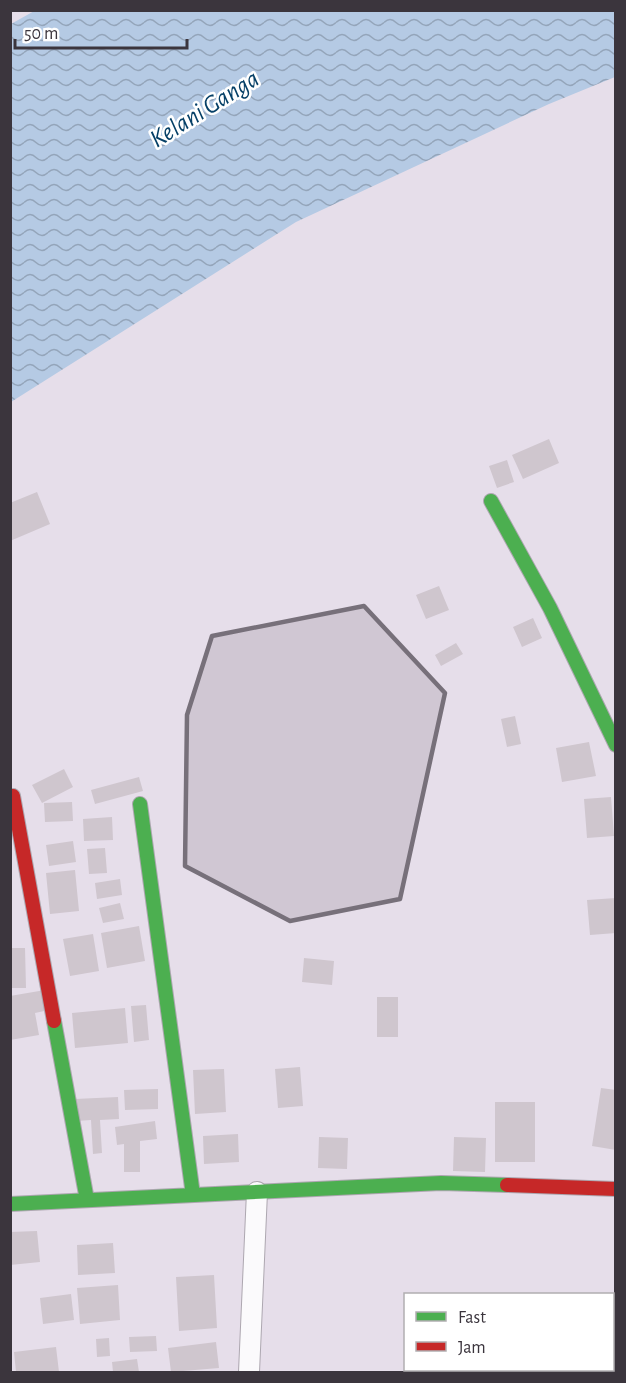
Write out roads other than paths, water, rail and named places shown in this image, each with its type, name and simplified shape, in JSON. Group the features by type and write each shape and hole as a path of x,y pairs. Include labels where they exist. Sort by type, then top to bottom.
{"street":[{"path":"491,501 550,608 615,746"},
{"path":"13,796 87,1200"},
{"path":"140,804 193,1195"},
{"path":"10,1204 441,1183 615,1189"},
{"path":"249,1372 257,1192"}],"water":[{"name":"Kelani Ganga","path":"36,10 615,11 615,77 549,104 296,222 11,402 11,24"}]}
